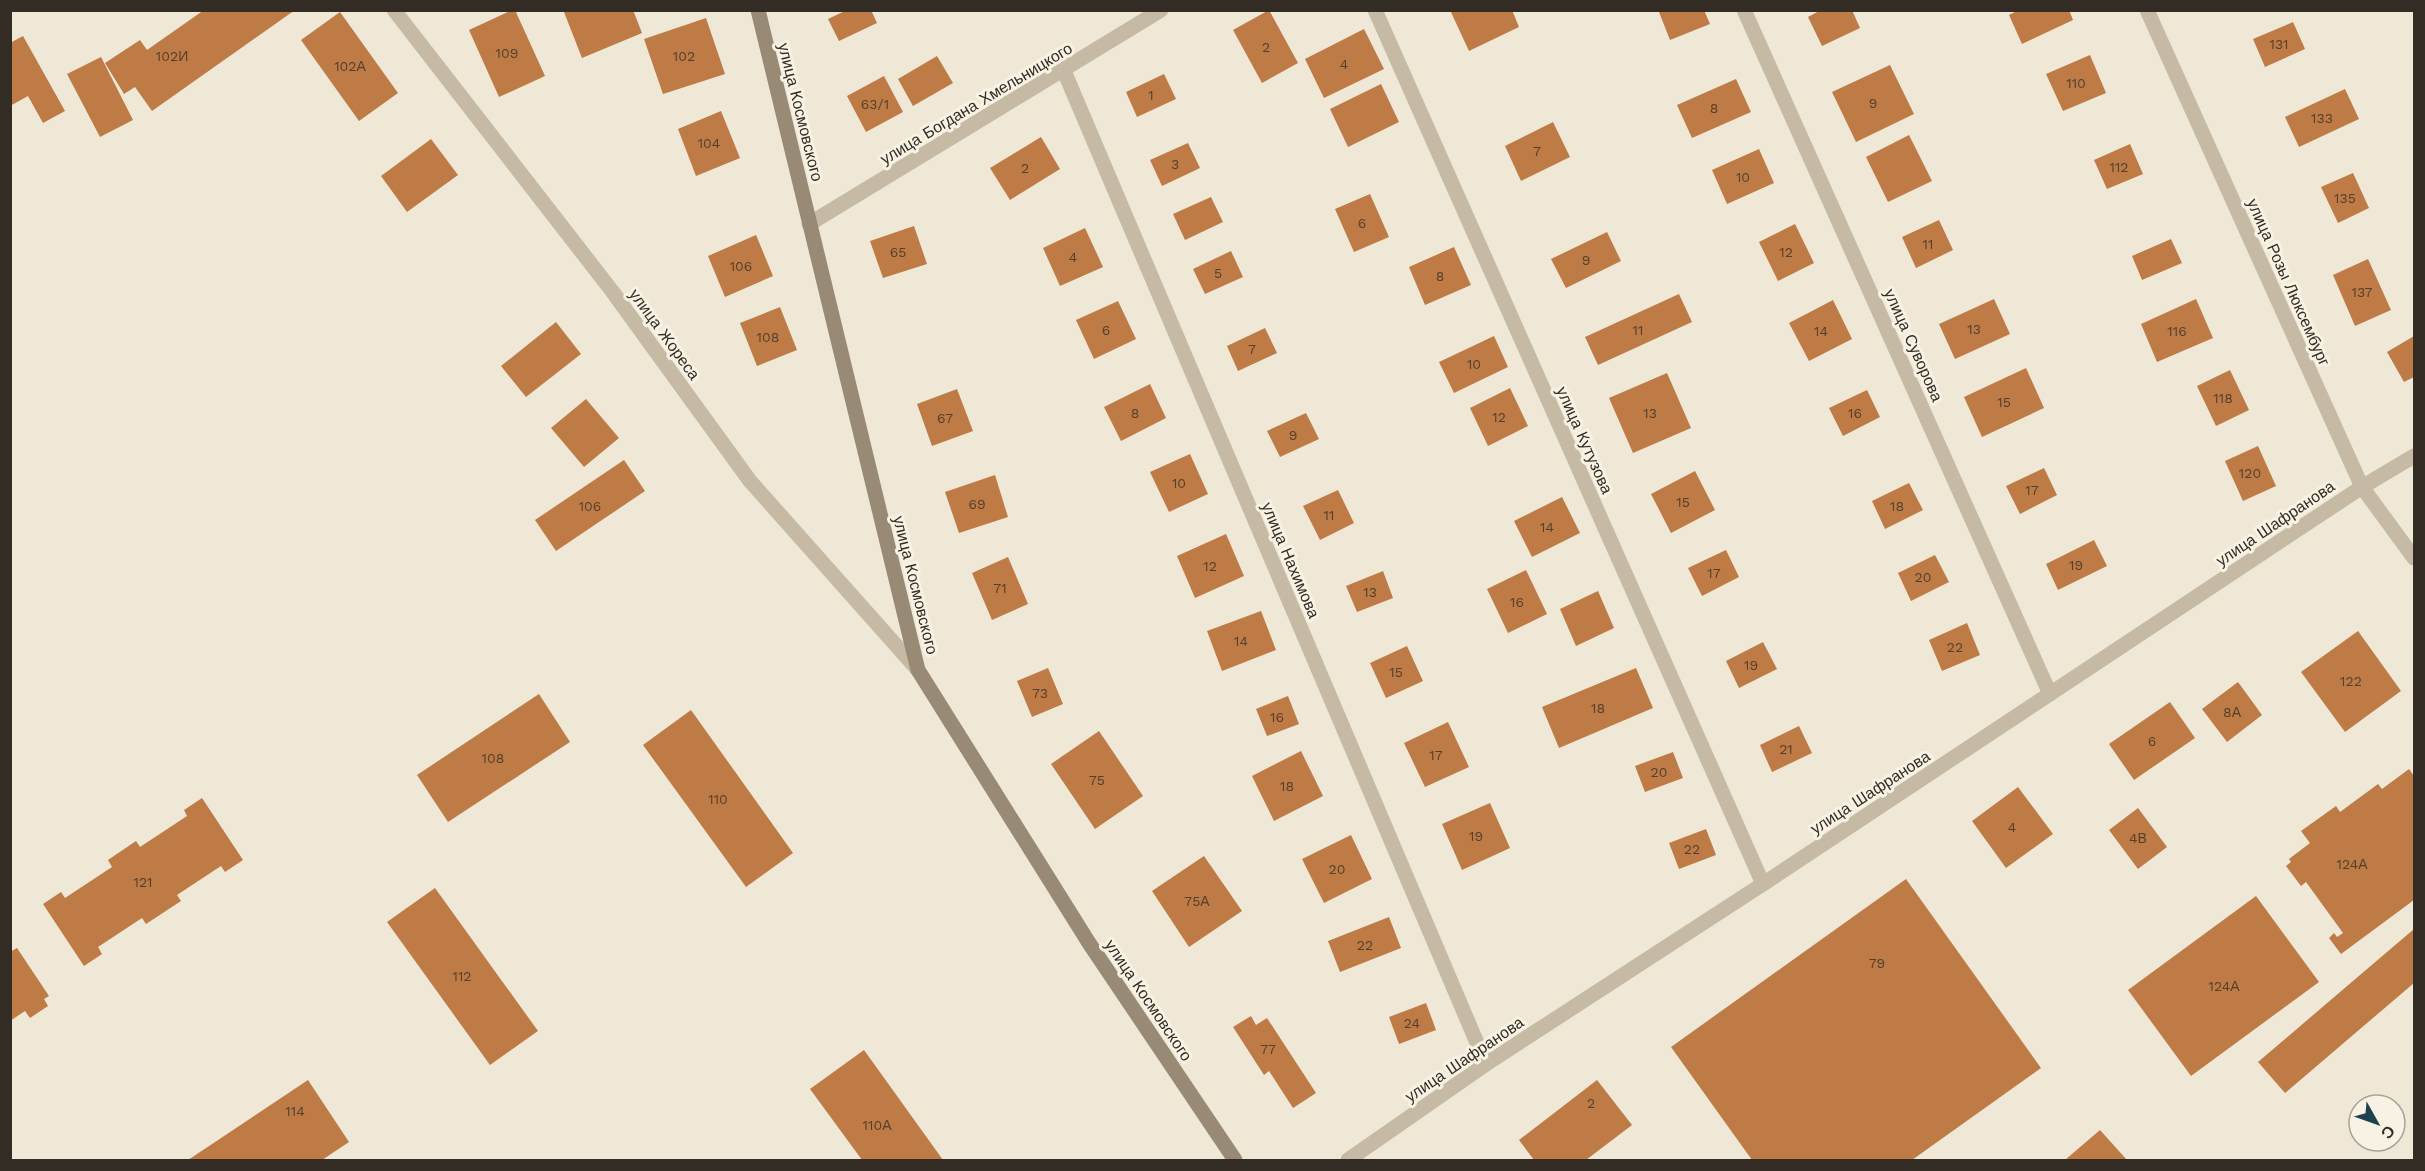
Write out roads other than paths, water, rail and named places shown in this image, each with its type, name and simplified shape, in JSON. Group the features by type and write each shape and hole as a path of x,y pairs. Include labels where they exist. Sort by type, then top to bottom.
{"main road":[{"name":"улица Космовского","path":"758,10 918,670 1089,943 1235,1161"}],"street":[{"name":"улица Жореса","path":"394,10 612,291 750,481 918,670"},
{"name":"улица Богдана Хмельницкого","path":"809,224 1161,10"},
{"name":"улица Кутузова","path":"1375,10 1763,884"},
{"name":"улица Суворова","path":"1744,10 2050,694"},
{"name":"улица Розы Люксембург","path":"2147,10 2362,487 2415,558"},
{"name":"улица Нахимова","path":"1064,71 1486,1064"},
{"name":"улица Шафранова","path":"1348,1161 1486,1064 1763,884 2362,487 2415,456"}]}
